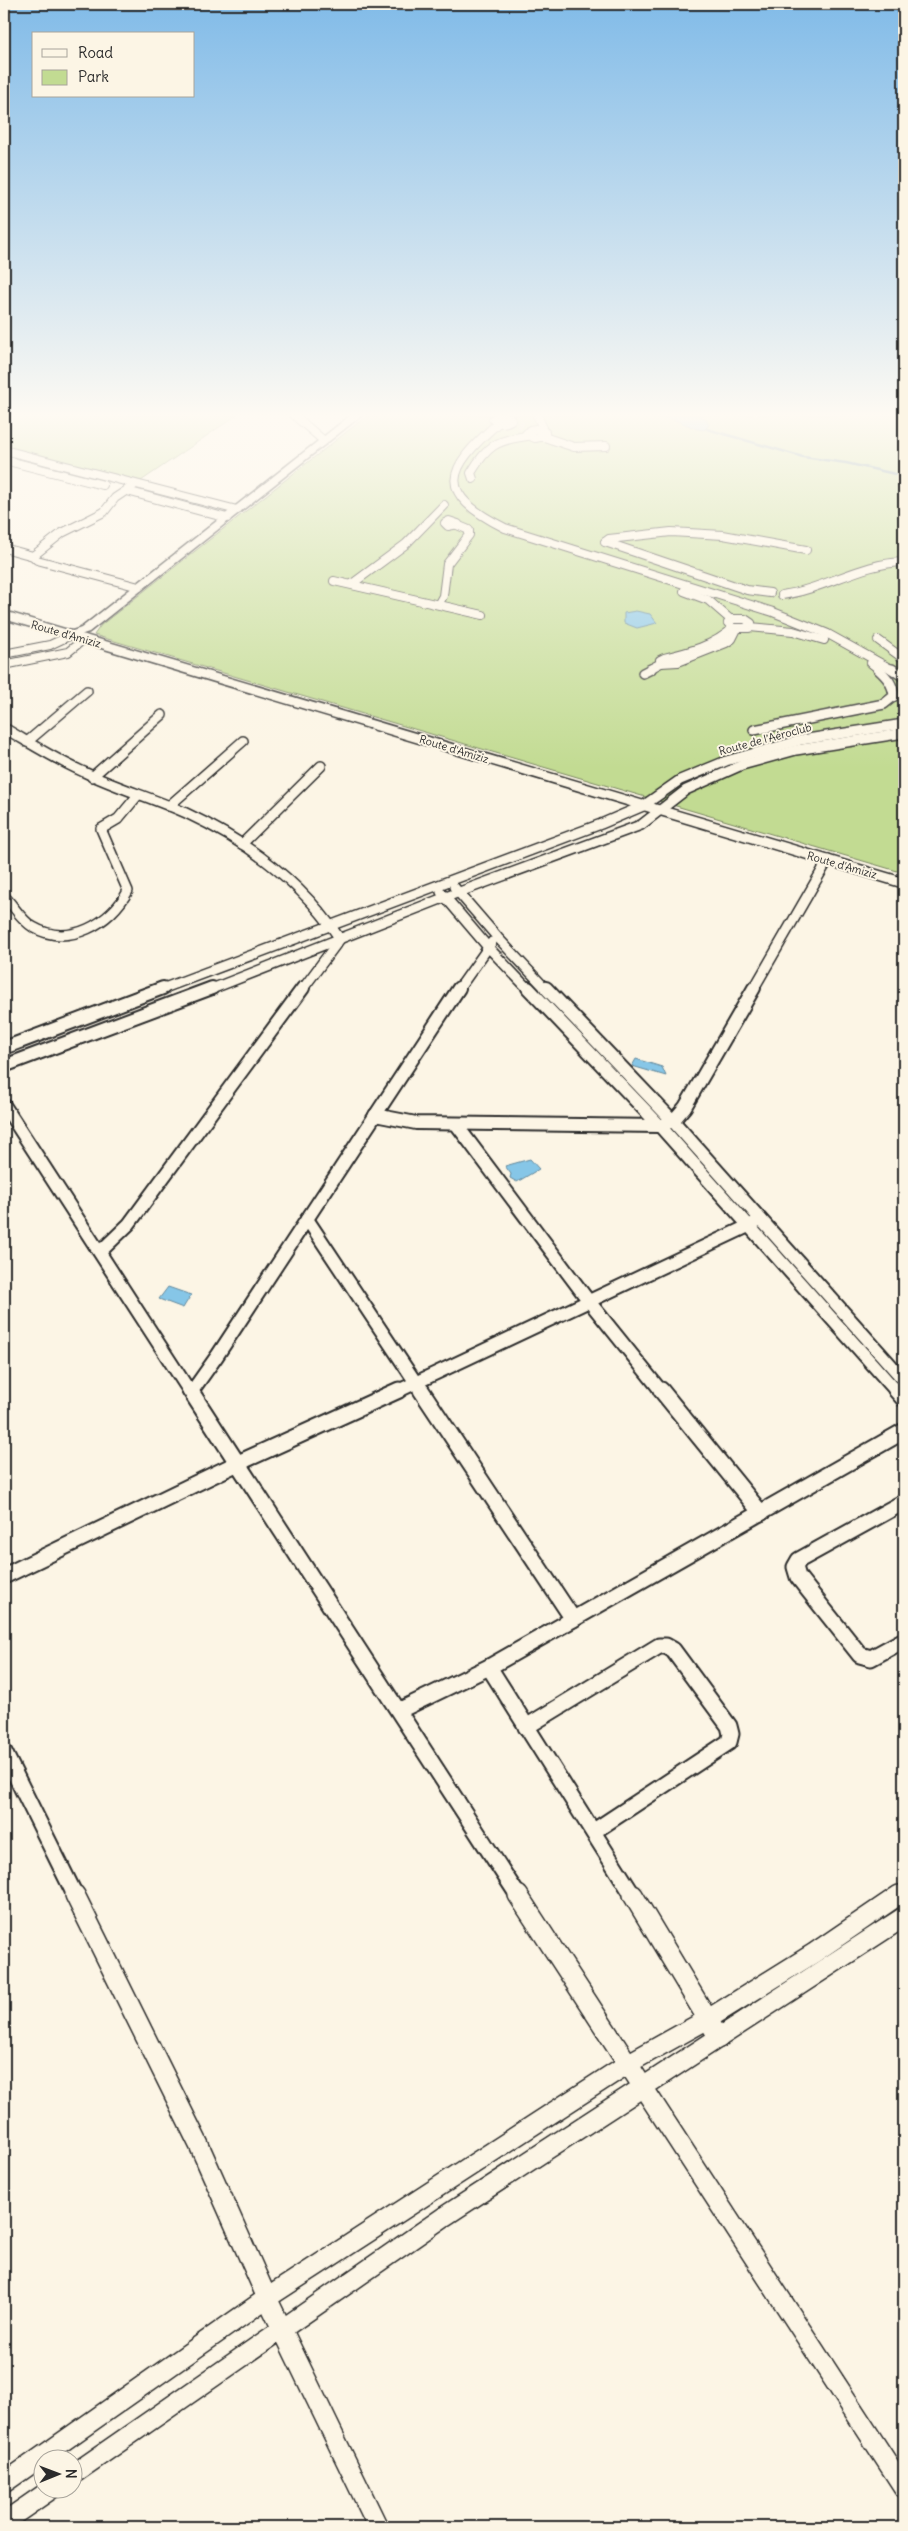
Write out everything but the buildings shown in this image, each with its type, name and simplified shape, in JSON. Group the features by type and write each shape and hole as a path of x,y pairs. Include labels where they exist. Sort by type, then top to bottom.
{"main road":[{"name":"Route d'Amiziz","path":"4,616 80,635 904,883"}],"street":[{"path":"33,556 62,533"},
{"path":"4,665 68,652 80,635 208,533"},
{"path":"352,584 406,544 417,533"},
{"path":"439,603 443,596 447,564 469,533"},
{"path":"521,533 762,608 832,635 865,651 904,677"},
{"path":"659,533 630,536 605,542 747,590 776,595 808,591 879,565 904,562"},
{"path":"689,533 722,535 806,550"},
{"path":"626,550 630,536"},
{"path":"4,548 33,556 37,560 139,587"},
{"path":"646,580 708,600 735,624 750,624 793,631 836,644 883,672 894,690 894,696 890,700 875,707 818,716 754,730"},
{"path":"334,581 439,603 483,615"},
{"path":"643,673 661,663 660,660 664,658 691,652 723,637 735,624 762,608 776,595"},
{"path":"750,624 762,612 762,608"},
{"path":"4,654 50,645 80,635"},
{"path":"878,640 904,659"},
{"path":"27,742 87,691"},
{"path":"92,777 162,715"},
{"name":"Route de l’Aéroclub","path":"4,1048 601,824 643,806 680,780 726,761 801,740 904,724"},
{"path":"4,728 92,777 169,806 213,827 242,844 286,877 331,925 340,939 129,1224 100,1252"},
{"name":"Route de l’Aéroclub","path":"4,1066 219,986 459,892 642,825 651,821 678,794 693,785 733,768 808,749 904,733"},
{"path":"169,806 243,741"},
{"path":"242,844 321,766"},
{"path":"4,896 32,927 43,931 59,934 76,933 104,921 124,901 128,891 101,828 118,818 138,795"},
{"path":"375,1115 416,1123 456,1124 660,1126 673,1121 695,1090 828,860"},
{"path":"449,881 498,938 673,1121 904,1380"},
{"path":"437,886 487,946 660,1126 748,1227 904,1398"},
{"path":"190,1390 195,1387 217,1356 487,946 498,938"},
{"path":"207,972 219,986"},
{"path":"4,1105 400,1710 904,2488"},
{"path":"456,1124 588,1300 760,1513"},
{"path":"306,1219 573,1619"},
{"path":"4,1576 238,1462 415,1383 761,1220"},
{"path":"400,1710 488,1667 904,1431"},
{"path":"902,1646 871,1658 860,1655 798,1577 795,1567 799,1560 904,1502"},
{"path":"526,1727 658,1646 666,1646 673,1650 728,1726 731,1734 729,1742 594,1831"},
{"path":"488,1667 594,1831 719,2038"},
{"path":"4,1752 199,2145 281,2328 378,2527"},
{"path":"4,2483 267,2298 629,2063 708,2019 814,1954 904,1892"},
{"path":"82,2468 281,2328 642,2085 719,2038 904,1917"},
{"path":"4,2522 39,2498"}],"green space":[{"path":"218,533 904,533 904,873 94,635 101,625"}],"water":[{"path":"636,611 650,614 657,623 637,628 624,623 624,613"},
{"path":"636,1059 662,1067 666,1076 632,1066"},
{"path":"530,1159 539,1169 517,1182 510,1178 511,1174 505,1166"},
{"path":"168,1287 191,1295 183,1308 159,1299"}]}
